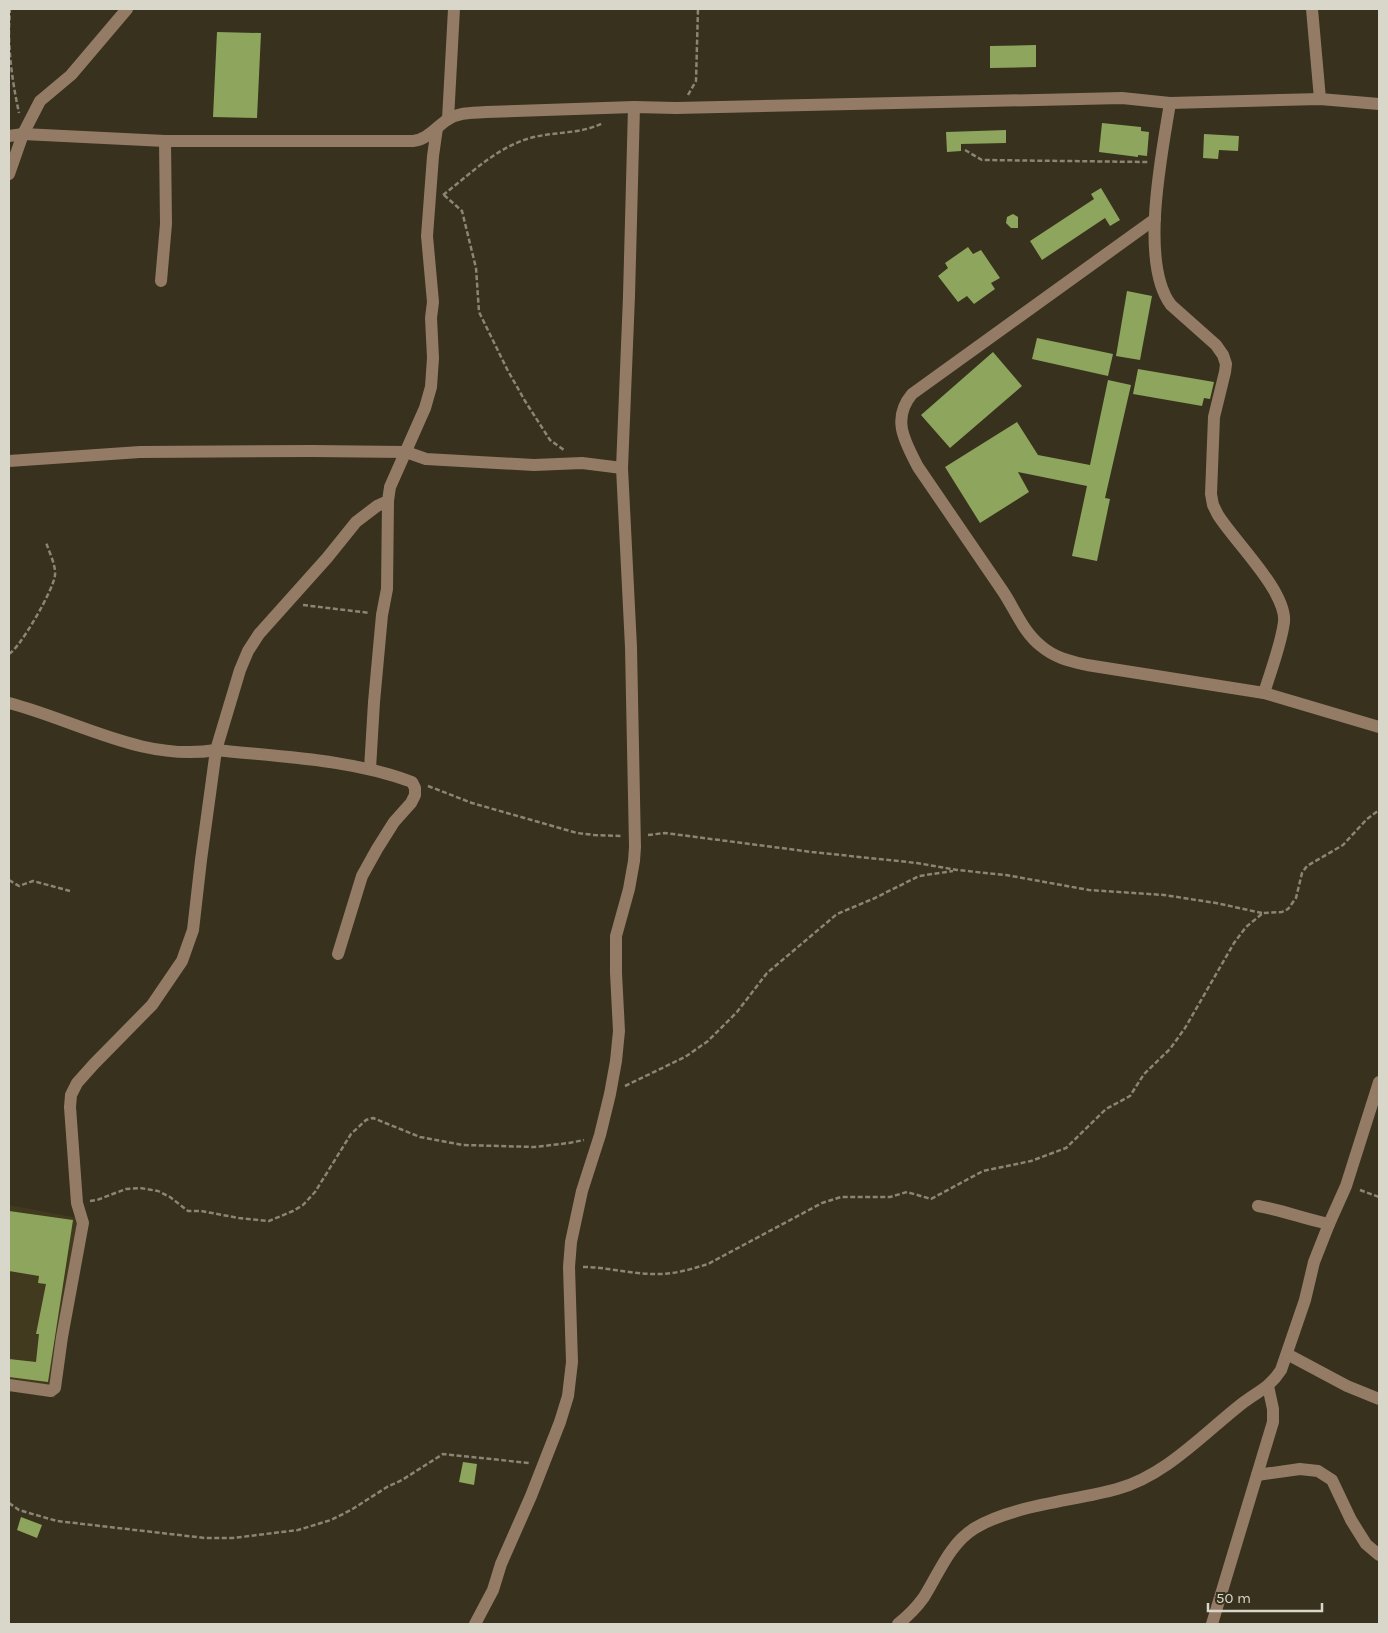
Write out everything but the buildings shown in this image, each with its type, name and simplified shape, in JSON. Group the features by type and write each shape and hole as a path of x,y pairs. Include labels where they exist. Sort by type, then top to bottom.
{"street":[{"path":"9,174 23,134 40,101 71,75 127,9"},
{"path":"448,119 454,9"},
{"path":"1312,9 1320,99"},
{"path":"9,136 23,134 165,141 413,141 425,138 448,119 463,113 634,107 676,108 1122,98 1170,103 1320,99 1379,104"},
{"path":"1170,103 1160,162 1155,219 1157,263 1165,298 1171,306 1216,345 1226,364 1214,417 1210,478 1213,504 1227,529 1271,584 1283,610 1284,622 1264,693"},
{"path":"475,1624 493,1590 500,1564 543,1465 564,1410 572,1362 568,1267 582,1191 600,1135 610,1094 620,1031 616,973 616,936 634,861 631,647 622,468 634,107"},
{"path":"370,769 382,614 387,590 388,501 390,487 425,408 431,387 431,318 433,302 427,236 437,128"},
{"path":"161,281 166,224 165,141"},
{"path":"1155,219 919,388 905,404 902,416 902,434 918,467 1004,592 1020,621 1033,638 1052,655 1087,665 1264,693 1379,727"},
{"path":"9,461 140,452 312,450 406,452 426,459 534,465 582,463 622,468"},
{"path":"9,1385 51,1391 55,1388 82,1223 77,1203 70,1107 73,1089 94,1064 152,1005 182,961 193,930 216,750 240,670 248,651 258,634 327,558 356,522 377,506 388,501"},
{"path":"9,703 118,741 171,751 216,750 336,763 370,769 412,782 415,788 415,795 411,803 394,822 362,876 338,954"},
{"path":"898,1624 923,1598 958,1542 977,1527 1027,1509 1070,1501 1135,1483 1162,1468 1201,1439 1245,1401 1268,1386 1280,1370 1287,1354 1305,1300 1314,1262 1346,1186 1379,1082"},
{"path":"1258,1206 1289,1212 1308,1220 1329,1224"},
{"path":"1287,1354 1347,1386 1379,1399"},
{"path":"1212,1624 1273,1422 1268,1386"},
{"path":"1257,1475 1300,1469 1318,1472 1332,1480 1351,1520 1366,1544 1379,1555"}],"path":[{"path":"10,9 9,56 23,134"},
{"path":"676,108 688,95 696,81 698,9"},
{"path":"430,205 482,163 506,148 526,139 548,134 581,131 605,122"},
{"path":"965,150 982,160 1160,162"},
{"path":"444,195 462,211 476,268 479,312 507,369 550,440 582,463"},
{"path":"9,654 16,649 54,584 55,571 46,542"},
{"path":"287,603 382,614"},
{"path":"412,782 429,786 472,803 577,833 634,836 665,833 917,863 1088,890 1164,896 1216,903 1263,913 1282,912 1288,909 1296,898 1305,868 1343,845 1367,819 1379,810"},
{"path":"610,1094 685,1057 708,1041 737,1012 767,973 837,914 919,876 957,870"},
{"path":"9,880 19,886 33,881 70,891"},
{"path":"568,1267 594,1267 654,1274 670,1274 689,1270 708,1264 832,1199 890,1197 905,1192 931,1199 983,1171 1030,1161 1066,1148 1106,1109 1130,1096 1144,1074 1170,1049 1197,1008 1234,943 1246,927 1263,913"},
{"path":"77,1203 97,1200 126,1189 140,1188 158,1191 170,1196 188,1212 201,1211 269,1221 302,1205 315,1192 351,1134 366,1120 373,1118 420,1137 463,1145 535,1147 569,1143 600,1135"},
{"path":"1346,1186 1379,1197"},
{"path":"9,1503 18,1510 29,1514 58,1520 205,1538 233,1538 298,1530 332,1520 352,1510 443,1454 543,1465"}],"shaded area":[{"path":"9,1205 89,1220 55,1398 9,1390"}]}
